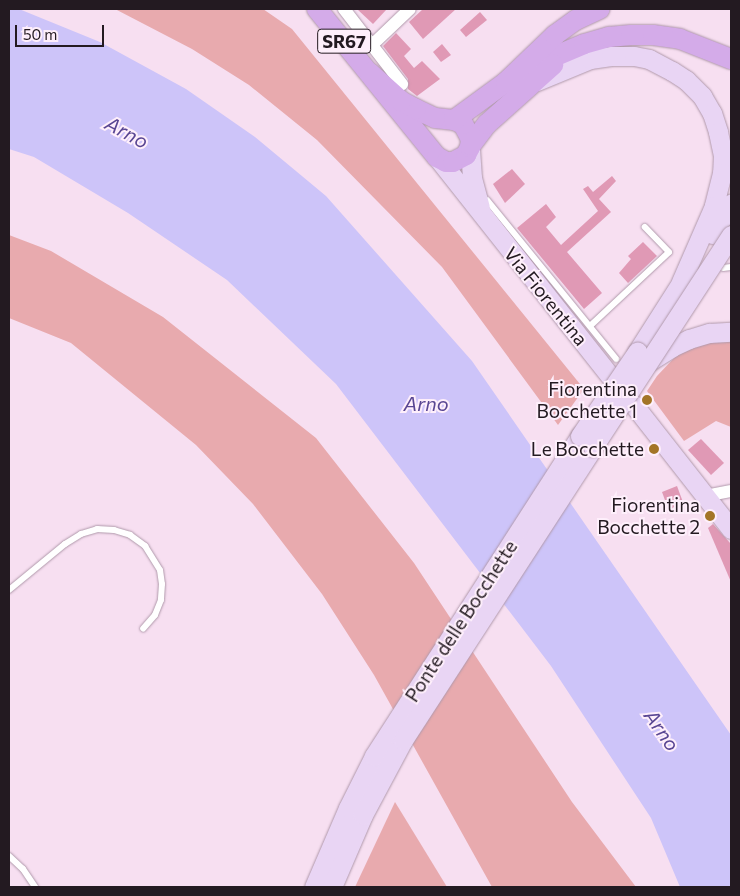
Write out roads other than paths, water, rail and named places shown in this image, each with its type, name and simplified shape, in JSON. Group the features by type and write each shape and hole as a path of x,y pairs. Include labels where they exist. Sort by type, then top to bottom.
{"main road":[{"name":"Via Fiorentina","path":"317,9 370,73 383,93 434,154 485,209 613,367"},
{"path":"506,82 556,34 576,20 600,9"},
{"path":"571,49 487,124 466,155 457,161 446,162 434,154 429,143 430,134 435,126 450,120 506,82 571,49 609,37 653,35 692,42 731,59"},
{"path":"532,84 590,59 612,56 640,57 665,67 692,85 708,106 716,126 723,164 718,195 681,282"},
{"name":"Via Fiorentina","path":"370,73 409,106 430,116 450,120 468,129 474,190 485,209"},
{"path":"587,442 681,282 731,204"},
{"path":"587,442 650,361 731,235"},
{"path":"650,361 689,339 709,334 731,332"},
{"path":"633,404 731,529"},
{"name":"Ponte delle Bocchette","path":"355,811 363,776 392,728 587,442"},
{"path":"314,887 355,811"},
{"path":"332,887 355,811"}],"street":[{"path":"344,9 402,84"},
{"path":"372,45 410,9"},
{"path":"705,496 731,491"}],"lane":[{"path":"485,209 590,326 613,367"},
{"path":"590,326 669,252 645,227"},
{"path":"723,268 731,267"},
{"path":"9,590 65,544 81,534 98,529 114,530 130,536 145,546 160,570 162,584 161,600 155,615 144,629"},
{"path":"9,856 22,869 35,887"}],"water":[{"name":"Arno","path":"9,9 19,9 100,42 186,89 255,137 326,196 472,361 731,735 731,887 680,887 651,818 551,666 336,384 227,280 128,213 34,157 9,149"}],"place":[{"name":"Fiorentina Bocchette 1","path":"647,400"},
{"name":"Le Bocchette","path":"654,449"},
{"name":"Fiorentina Bocchette 2","path":"710,516"}]}
